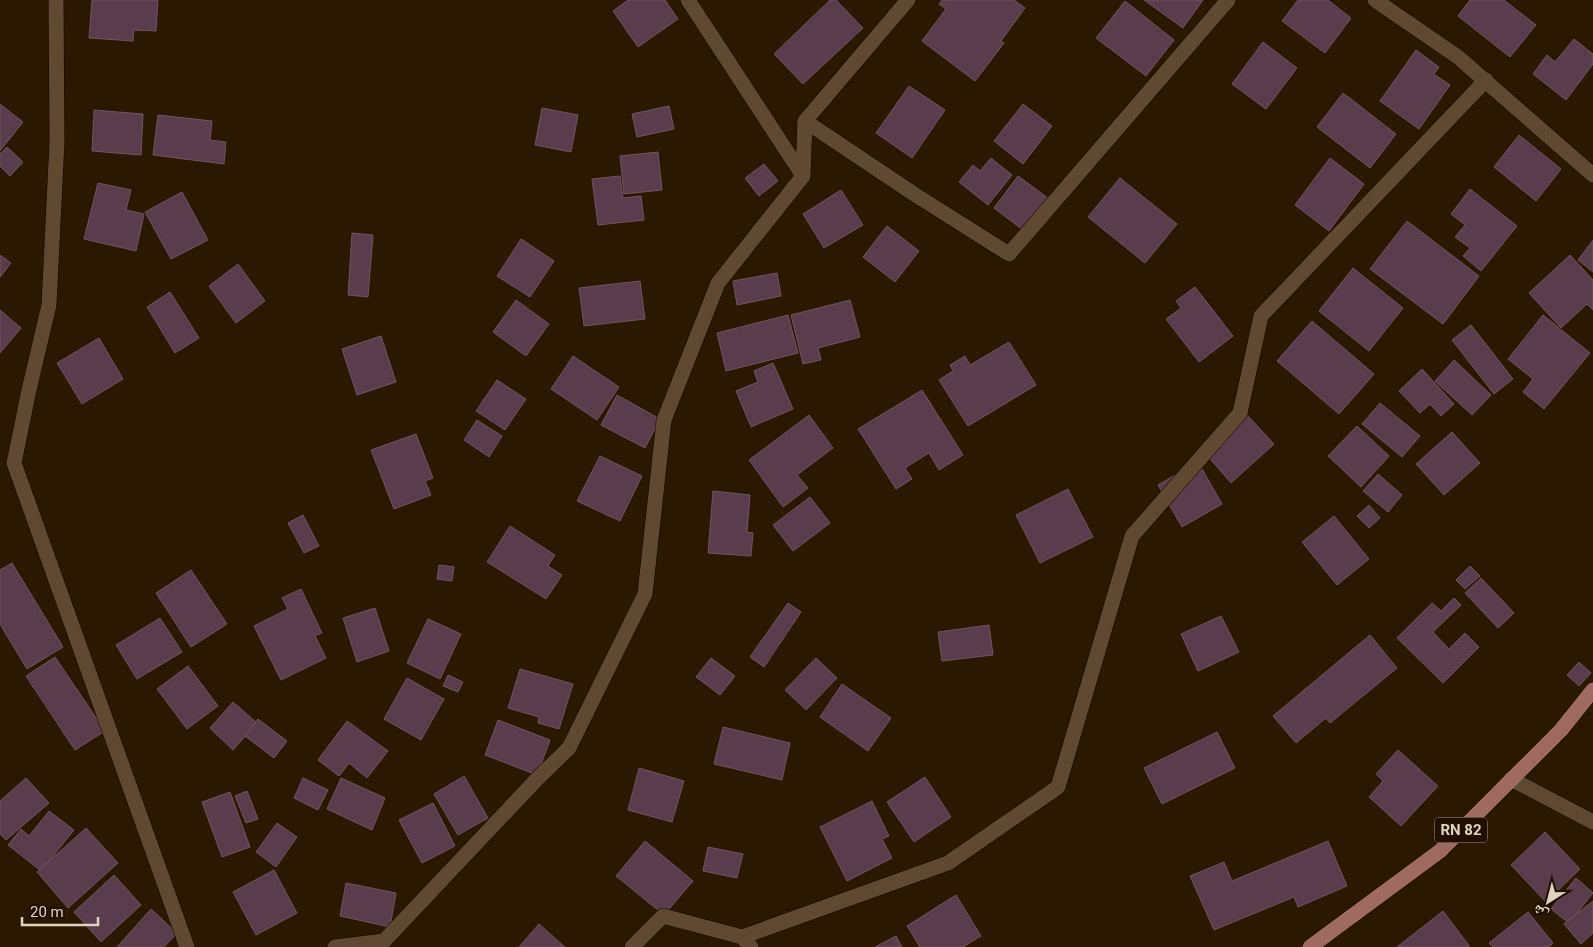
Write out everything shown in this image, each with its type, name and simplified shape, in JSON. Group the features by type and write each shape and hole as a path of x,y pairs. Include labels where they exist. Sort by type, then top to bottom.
{"main road":[{"name":"RN 82","path":"1310,947 1440,851 1561,730 1593,690"}],"street":[{"path":"56,0 57,142 49,305 29,390 7,464 187,947"},
{"path":"688,0 803,176"},
{"path":"335,947 384,941 568,748 645,594 664,420 718,283 803,176 804,122 908,0"},
{"path":"804,122 1009,254 1228,0"},
{"path":"1375,0 1458,57 1593,176"},
{"path":"632,947 663,916 747,942 948,863 1058,787 1132,536 1240,413 1261,316 1486,80"},
{"path":"1512,779 1593,822"}],"building":[{"path":"92,0 158,0 156,31 134,30 133,41 89,38"},
{"path":"628,0 665,0 678,19 638,47 613,11"},
{"path":"830,0 836,0 863,28 803,84 774,54"},
{"path":"942,0 1014,0 1025,8 1001,41 1004,43 975,81 922,41 946,9 939,4"},
{"path":"1144,0 1203,0 1183,28"},
{"path":"1298,0 1328,0 1351,18 1325,53 1282,21"},
{"path":"1470,0 1504,0 1536,25 1510,57 1458,16"},
{"path":"1125,1 1174,40 1146,76 1096,38"},
{"path":"1574,39 1593,54 1593,64 1566,100 1533,74 1547,55 1555,62"},
{"path":"1263,42 1297,68 1266,109 1232,84"},
{"path":"1416,50 1439,67 1434,74 1450,85 1419,129 1380,101"},
{"path":"909,86 945,110 912,158 876,133"},
{"path":"1343,93 1396,134 1370,168 1317,127"},
{"path":"0,104 23,122 0,151"},
{"path":"1023,104 1052,126 1023,164 994,141"},
{"path":"669,106 674,129 637,137 632,114"},
{"path":"542,108 578,115 571,152 535,145"},
{"path":"94,110 143,114 141,155 92,151"},
{"path":"158,115 212,121 210,140 226,142 224,164 153,155"},
{"path":"1519,135 1561,169 1536,201 1494,167"},
{"path":"7,147 23,162 10,176 0,166 0,154"},
{"path":"658,152 662,190 624,194 620,156"},
{"path":"991,158 1012,175 988,205 959,182 973,165 980,171"},
{"path":"1330,158 1364,184 1329,231 1295,205"},
{"path":"764,164 778,181 759,196 745,178"},
{"path":"620,176 623,198 641,196 644,220 598,225 592,179"},
{"path":"1018,176 1048,198 1023,230 994,208"},
{"path":"1120,178 1177,224 1145,263 1088,217"},
{"path":"98,183 131,190 126,210 144,214 136,251 84,239"},
{"path":"1470,189 1517,226 1481,271 1463,256 1470,248 1455,237 1465,225 1451,214"},
{"path":"841,190 863,225 824,248 803,214"},
{"path":"182,192 208,240 171,259 145,212"},
{"path":"1407,221 1479,276 1443,324 1370,269"},
{"path":"887,226 919,251 895,282 863,257"},
{"path":"352,233 373,235 368,297 348,295"},
{"path":"521,239 554,261 530,297 497,276"},
{"path":"1593,240 1593,272 1578,260"},
{"path":"0,255 11,263 0,277"},
{"path":"1570,255 1593,280 1593,310 1587,304 1561,328 1529,293"},
{"path":"238,264 265,301 236,323 209,286"},
{"path":"1353,268 1403,308 1369,351 1319,311"},
{"path":"777,273 781,296 737,305 733,281"},
{"path":"640,281 645,319 584,326 579,288"},
{"path":"1195,287 1233,336 1199,362 1166,319 1181,308 1176,301"},
{"path":"170,292 199,338 175,353 147,307"},
{"path":"516,300 549,324 526,356 493,332"},
{"path":"850,300 860,337 818,348 821,360 803,364 791,315"},
{"path":"0,310 21,328 0,353"},
{"path":"788,315 798,353 726,371 717,333"},
{"path":"1543,315 1590,353 1544,409 1523,392 1533,379 1508,359"},
{"path":"1312,321 1374,374 1339,414 1277,361"},
{"path":"1471,325 1513,379 1494,394 1452,340"},
{"path":"381,336 396,382 357,395 342,349"},
{"path":"99,338 123,379 82,404 57,363"},
{"path":"1009,342 1036,385 968,426 939,380 953,371 950,365 965,356 970,365"},
{"path":"573,356 619,387 597,420 551,389"},
{"path":"1454,360 1491,395 1472,415 1435,381"},
{"path":"773,363 793,409 751,427 736,391 758,382 754,371"},
{"path":"1422,369 1454,404 1441,416 1430,404 1420,413 1399,391"},
{"path":"497,380 526,399 505,430 476,411"},
{"path":"922,390 963,455 939,470 929,453 905,468 912,479 896,489 858,429"},
{"path":"617,395 660,419 645,448 601,425"},
{"path":"1380,403 1420,436 1402,457 1362,424"},
{"path":"809,415 833,448 797,475 808,488 783,507 749,460"},
{"path":"1247,415 1274,444 1231,483 1205,453"},
{"path":"477,420 502,436 489,457 464,440"},
{"path":"1357,426 1389,456 1361,487 1328,456"},
{"path":"1452,432 1480,463 1444,495 1416,464"},
{"path":"416,434 433,478 425,481 431,495 394,509 371,450"},
{"path":"600,456 642,476 620,521 577,501"},
{"path":"1198,462 1222,504 1182,527 1158,485"},
{"path":"1378,474 1402,495 1388,512 1363,491"},
{"path":"1068,489 1093,537 1040,563 1016,515"},
{"path":"713,491 750,495 747,532 753,533 751,556 708,553"},
{"path":"810,497 830,523 793,551 773,525"},
{"path":"1369,505 1380,518 1369,528 1357,516"},
{"path":"303,515 319,546 304,553 288,523"},
{"path":"1334,516 1369,559 1337,585 1302,542"},
{"path":"510,526 555,555 548,566 562,575 546,599 487,562"},
{"path":"12,563 63,647 27,669 0,624 0,570"},
{"path":"439,565 454,567 452,581 437,579"},
{"path":"1470,566 1480,576 1465,589 1456,580"},
{"path":"191,570 227,624 191,647 156,593"},
{"path":"1481,578 1514,613 1498,628 1465,593"},
{"path":"301,589 322,633 315,636 326,658 281,680 254,626 288,609 282,598"},
{"path":"1454,598 1461,605 1433,632 1449,649 1465,633 1479,647 1443,683 1397,638 1432,603 1441,611"},
{"path":"788,603 801,612 764,667 750,657"},
{"path":"375,608 389,651 357,662 343,618"},
{"path":"1221,616 1239,652 1198,671 1181,634"},
{"path":"160,618 182,652 137,679 116,645"},
{"path":"428,619 461,634 440,679 407,663"},
{"path":"989,625 993,655 942,661 938,632"},
{"path":"1370,635 1397,668 1330,723 1326,718 1296,743 1273,716"},
{"path":"55,657 105,731 75,750 26,676"},
{"path":"711,658 735,676 720,695 696,677"},
{"path":"816,658 837,678 806,710 785,690"},
{"path":"1579,662 1591,673 1579,686 1567,675"},
{"path":"188,666 218,706 187,729 157,689"},
{"path":"520,669 573,684 559,729 538,723 539,717 508,708"},
{"path":"448,675 463,682 458,692 443,686"},
{"path":"407,678 444,699 421,740 384,719"},
{"path":"842,684 891,718 868,751 820,717"},
{"path":"233,702 257,723 233,750 210,728"},
{"path":"258,719 287,741 274,758 245,736"},
{"path":"498,720 550,740 537,775 485,755"},
{"path":"347,721 388,751 367,778 349,763 339,776 318,760"},
{"path":"723,727 790,743 782,780 714,764"},
{"path":"1217,732 1235,768 1162,804 1144,768"},
{"path":"1398,750 1438,786 1401,826 1369,797 1383,781 1376,774"},
{"path":"639,768 684,781 672,822 628,810"},
{"path":"464,776 488,818 458,835 434,794"},
{"path":"925,777 951,817 914,842 887,802"},
{"path":"26,778 49,803 6,840 0,834 0,801"},
{"path":"303,778 328,790 318,810 294,798"},
{"path":"341,778 385,798 372,830 327,809"},
{"path":"247,791 258,819 246,823 235,796"},
{"path":"230,792 250,847 222,857 202,802"},
{"path":"872,801 889,836 882,839 892,858 847,881 820,827"},
{"path":"433,803 455,846 422,863 399,820"},
{"path":"49,811 74,830 41,871 8,845 21,829 29,836"},
{"path":"277,823 297,837 276,867 256,852"},
{"path":"86,828 118,863 68,908 37,872"},
{"path":"1545,832 1580,869 1546,902 1511,865"},
{"path":"645,841 693,881 664,915 616,876"},
{"path":"1328,841 1347,886 1298,907 1294,897 1214,930 1190,876 1224,862 1232,881"},
{"path":"708,847 743,854 737,878 703,871"},
{"path":"274,870 297,913 256,935 233,892"},
{"path":"114,875 141,905 101,942 74,912"},
{"path":"1576,878 1593,893 1569,923 1551,909"},
{"path":"346,883 396,893 390,927 340,916"},
{"path":"956,895 981,936 963,947 920,947 907,926"},
{"path":"1593,901 1593,933 1581,944 1564,924"},
{"path":"151,909 177,933 164,947 117,947"},
{"path":"1443,911 1470,947 1397,947"},
{"path":"1528,912 1553,943 1549,947 1493,947 1489,943"},
{"path":"539,924 565,947 519,947"},
{"path":"896,936 902,947 875,947"}]}
